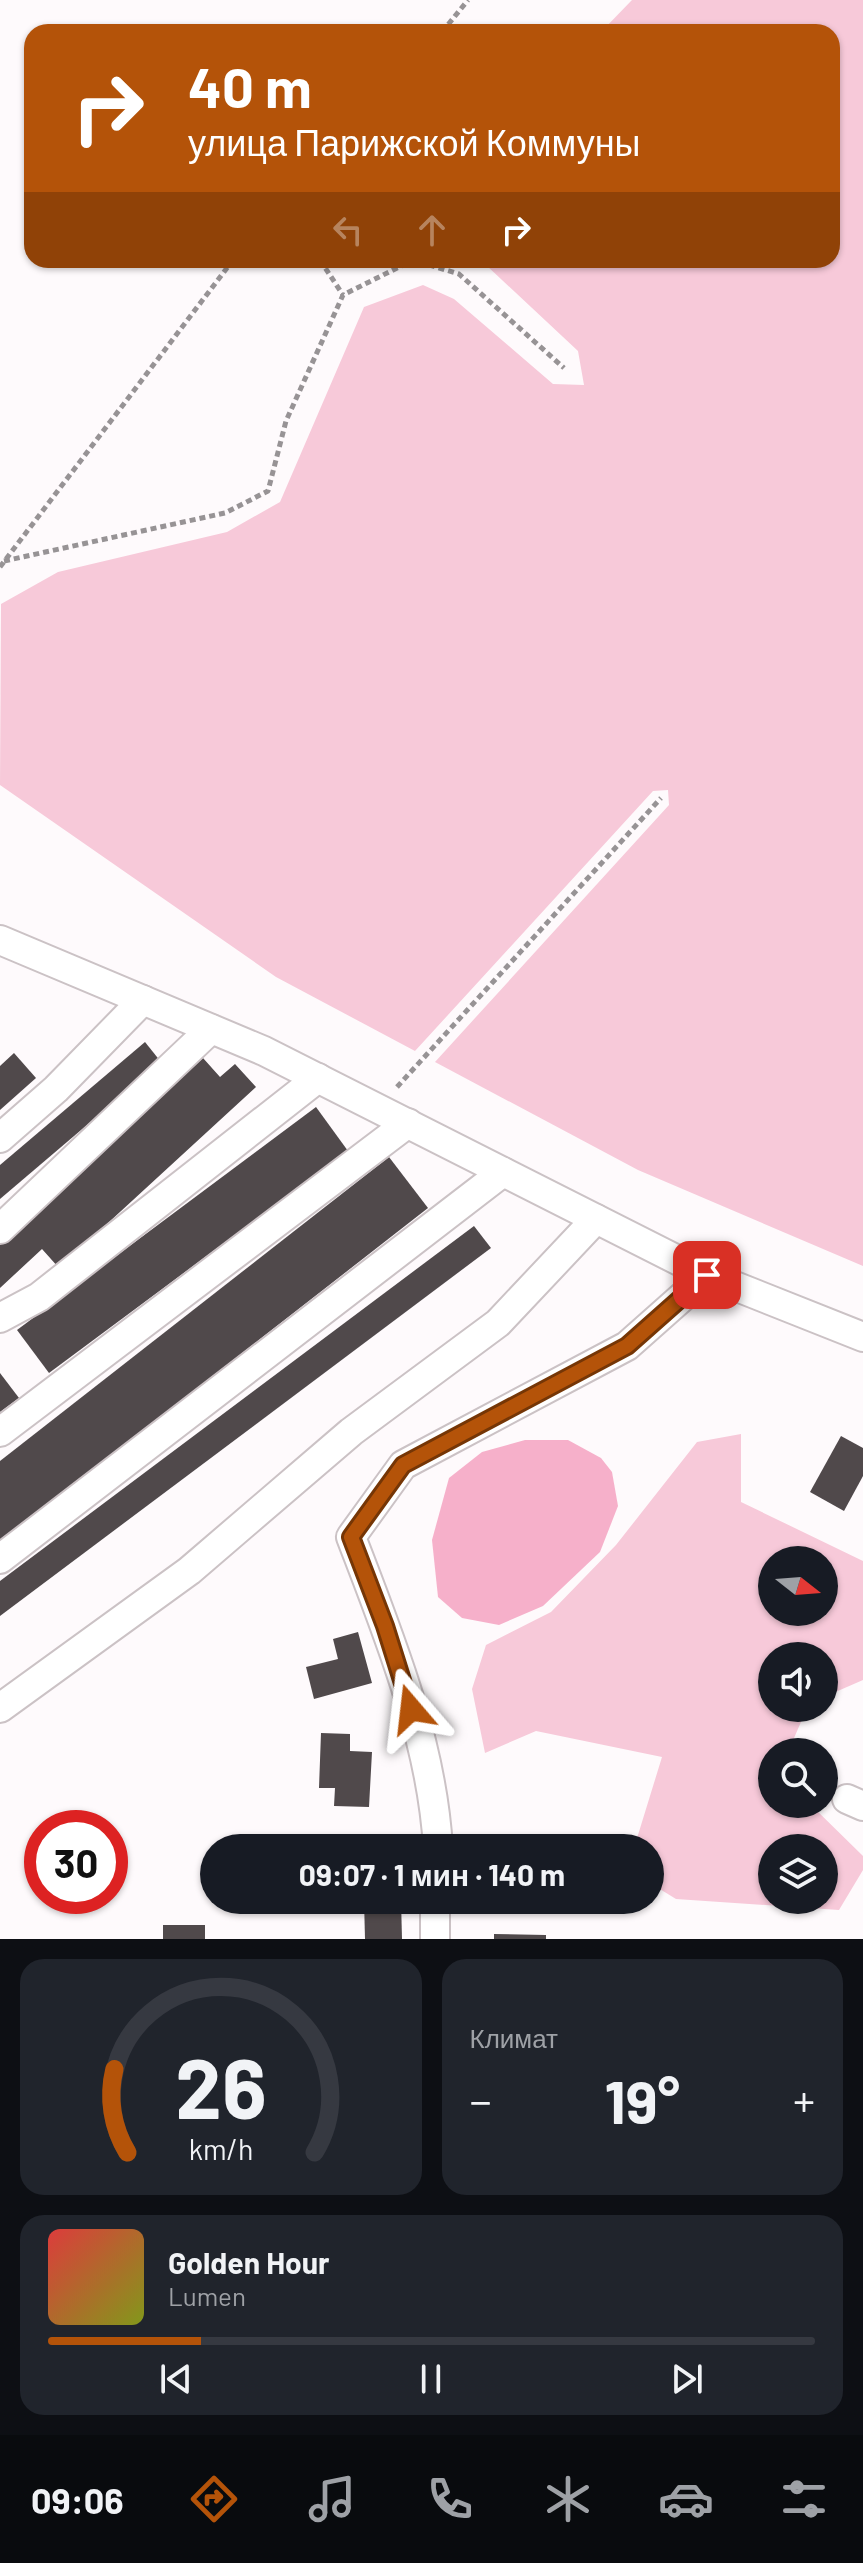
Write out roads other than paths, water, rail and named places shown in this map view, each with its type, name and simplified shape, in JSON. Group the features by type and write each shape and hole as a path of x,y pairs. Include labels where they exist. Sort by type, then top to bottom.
{"street":[{"path":"0,940 318,1078 707,1275 863,1337"},
{"path":"0,1138 56,1089 143,1000"},
{"path":"0,1229 211,1029"},
{"path":"0,1318 39,1297 318,1078"},
{"path":"0,1432 408,1123"},
{"path":"0,1559 503,1172"},
{"path":"0,1708 189,1571 351,1432 498,1323 596,1219"},
{"path":"436,1834 427,1764 385,1626 351,1537 403,1465 627,1346 707,1275"},
{"path":"435,1914 435,1939"}]}
